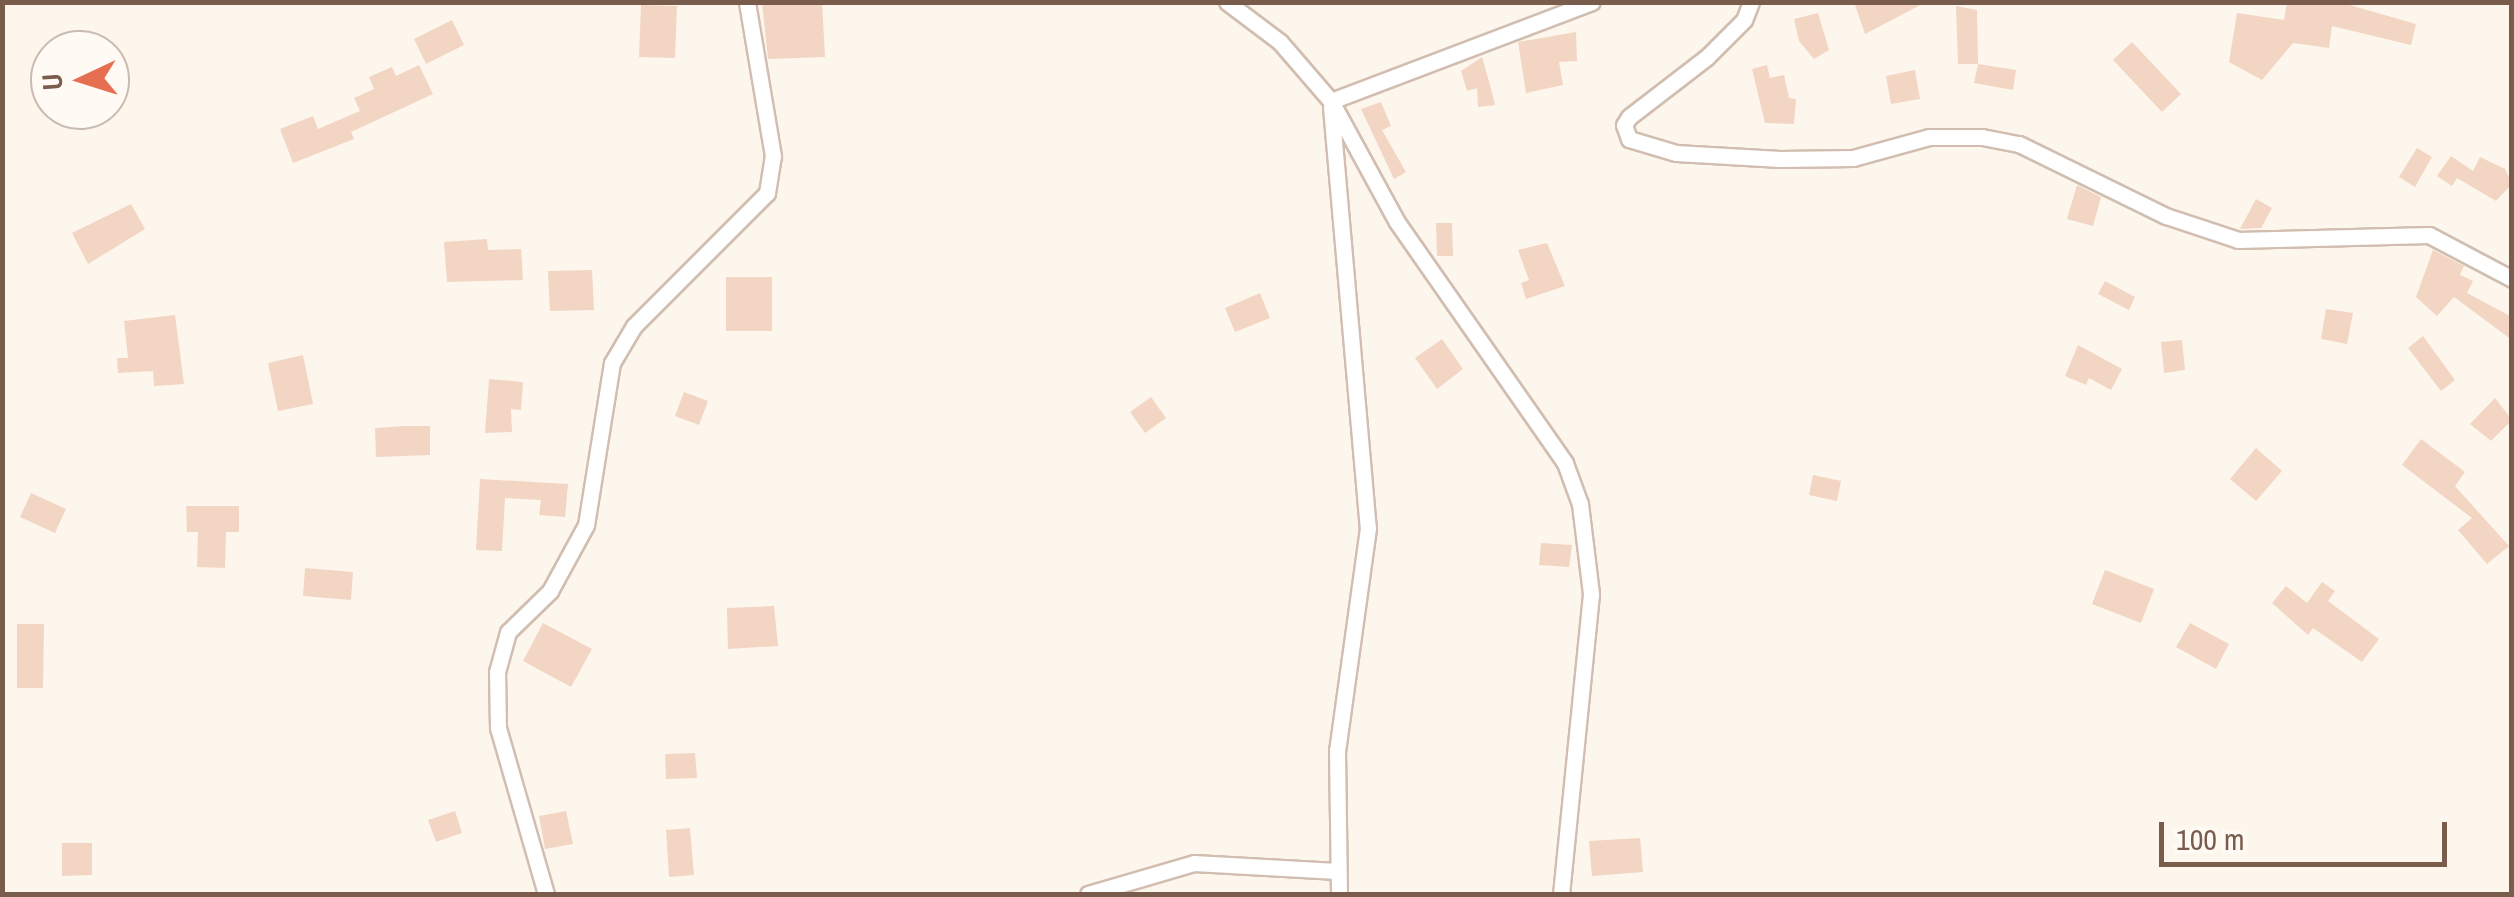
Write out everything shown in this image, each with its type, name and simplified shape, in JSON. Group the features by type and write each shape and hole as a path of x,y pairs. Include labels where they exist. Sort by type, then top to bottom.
{"street":[{"path":"546,894 498,728 497,672 508,632 550,591 586,525 612,363 634,326 767,193 774,156 747,2"},
{"path":"1227,2 1280,42 1330,101 1397,222 1565,463 1580,504 1591,594 1561,894"},
{"path":"1330,101 1592,2"},
{"path":"1751,2 1744,20 1706,57 1629,117 1624,126 1629,139 1676,153 1780,159 1853,158 1929,136 1982,137 2019,144 2166,216 2238,240 2429,235 2512,278"},
{"path":"1330,101 1368,528 1337,750 1339,894"},
{"path":"1088,894 1194,863 1337,871"}],"building":[{"path":"762,2 822,2 825,57 768,59"},
{"path":"1854,2 1926,2 1865,34"},
{"path":"2287,2 2339,2 2416,24 2411,45 2332,26 2329,48 2293,43 2262,80 2229,62 2237,13 2284,20"},
{"path":"641,5 677,6 675,58 639,57"},
{"path":"1956,6 1977,10 1978,64 1958,64"},
{"path":"1818,13 1829,50 1814,59 1799,41 1794,19"},
{"path":"452,20 464,45 426,64 414,39"},
{"path":"1576,32 1577,61 1559,62 1563,85 1526,93 1518,42"},
{"path":"2132,42 2181,94 2162,112 2113,60"},
{"path":"1482,57 1495,105 1478,107 1477,88 1467,91 1461,71"},
{"path":"1978,64 2016,70 2013,90 1974,83"},
{"path":"419,65 433,94 351,132 354,139 293,163 280,129 313,116 318,129 360,111 354,98 374,89 369,77 392,67 396,76"},
{"path":"1767,65 1770,78 1784,75 1789,98 1796,99 1794,124 1765,123 1752,69"},
{"path":"1915,70 1920,99 1891,104 1886,76"},
{"path":"1381,102 1391,126 1382,130 1406,172 1394,179 1361,109"},
{"path":"2417,148 2432,157 2415,187 2399,177"},
{"path":"2451,156 2473,171 2480,157 2505,169 2512,184 2496,201 2457,178 2452,186 2437,176"},
{"path":"2077,185 2101,197 2093,226 2067,219"},
{"path":"2256,199 2272,208 2261,228 2240,229"},
{"path":"131,204 145,229 88,264 72,233"},
{"path":"1436,223 1452,223 1453,256 1437,256"},
{"path":"487,239 488,250 521,249 523,280 447,282 444,242"},
{"path":"1547,243 1565,286 1526,299 1521,283 1529,280 1518,250"},
{"path":"2433,250 2464,266 2460,275 2473,281 2467,293 2512,317 2512,340 2454,297 2437,316 2416,297"},
{"path":"592,270 594,310 550,311 548,271"},
{"path":"726,277 772,277 772,331 726,331"},
{"path":"2105,281 2135,297 2129,310 2098,294"},
{"path":"1260,293 1270,318 1235,332 1225,308"},
{"path":"2326,309 2353,313 2347,344 2321,339"},
{"path":"175,315 184,384 154,386 153,371 118,373 117,358 128,358 124,321"},
{"path":"2423,336 2455,380 2441,391 2408,348"},
{"path":"1442,339 1463,369 1437,389 1415,358"},
{"path":"2182,340 2185,370 2164,373 2161,342"},
{"path":"2078,345 2122,369 2111,390 2089,378 2086,385 2065,376"},
{"path":"303,355 313,404 278,411 268,363"},
{"path":"489,379 523,382 521,410 511,409 512,432 485,433"},
{"path":"684,392 708,401 699,425 675,416"},
{"path":"1151,397 1166,418 1145,433 1130,412"},
{"path":"2495,398 2512,420 2491,441 2470,424"},
{"path":"430,426 430,455 376,457 375,428"},
{"path":"2421,439 2465,472 2455,486 2509,546 2487,564 2458,530 2472,518 2402,465"},
{"path":"2256,448 2282,471 2256,501 2230,479"},
{"path":"1813,475 1841,481 1837,501 1809,495"},
{"path":"480,479 568,484 565,517 539,515 541,500 505,498 502,551 476,550"},
{"path":"31,493 66,509 55,533 20,517"},
{"path":"186,506 239,506 239,532 226,532 225,568 197,567 198,532 187,532"},
{"path":"1541,543 1572,545 1569,567 1539,565"},
{"path":"305,568 353,572 351,600 303,596"},
{"path":"2105,570 2154,589 2141,623 2092,604"},
{"path":"2322,582 2335,591 2328,601 2379,639 2362,662 2313,628 2308,635 2272,603 2286,586 2307,603"},
{"path":"774,606 778,646 728,649 727,608"},
{"path":"543,623 592,649 571,687 523,661"},
{"path":"2190,623 2229,644 2216,669 2176,647"},
{"path":"17,624 44,624 43,688 17,688"},
{"path":"695,753 697,778 666,779 665,754"},
{"path":"455,811 462,833 436,842 428,820"},
{"path":"566,811 573,844 545,849 539,816"},
{"path":"690,828 694,875 669,877 666,830"},
{"path":"1640,838 1643,872 1592,876 1589,841"},
{"path":"62,843 92,843 92,875 62,876"}]}
